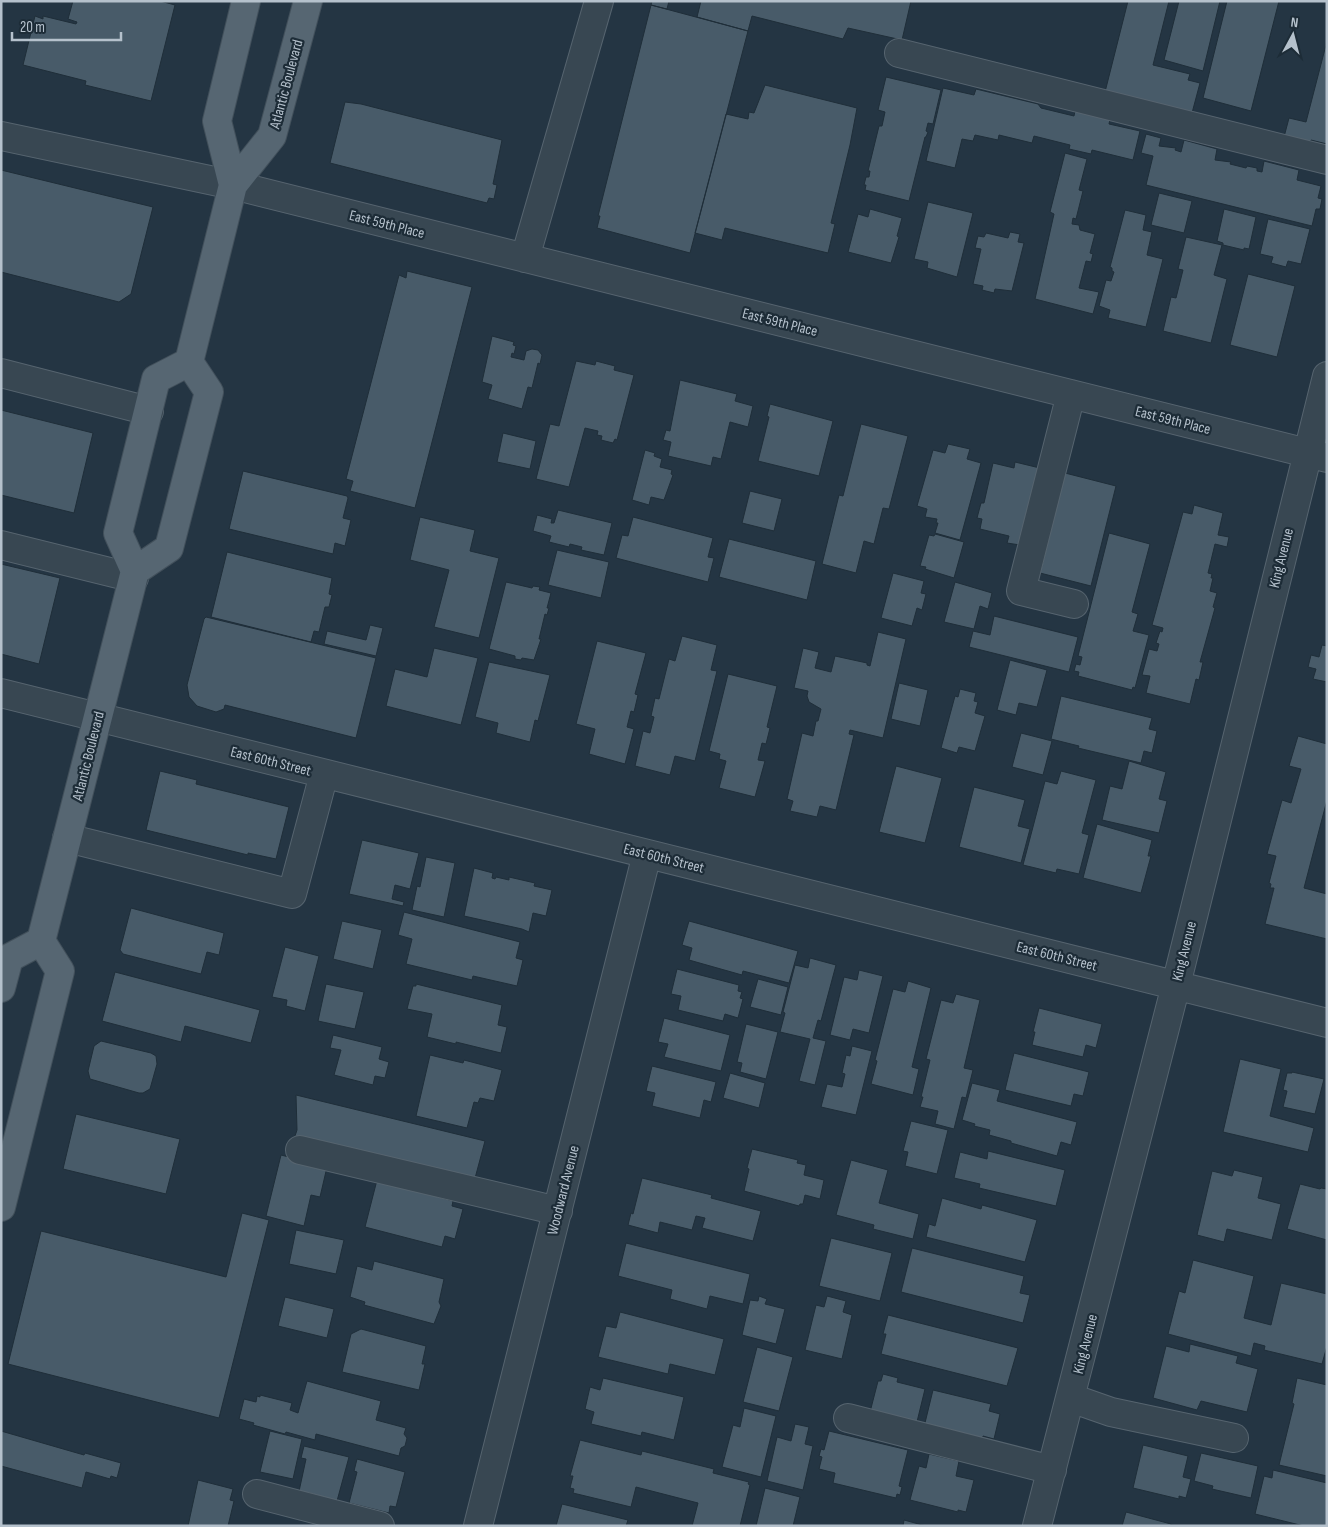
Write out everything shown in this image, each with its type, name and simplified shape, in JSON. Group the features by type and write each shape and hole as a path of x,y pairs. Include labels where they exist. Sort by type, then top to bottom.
{"main road":[{"name":"Atlantic Boulevard","path":"233,185 217,120 246,1"},
{"name":"Atlantic Boulevard","path":"189,362 233,185 272,136 308,1"},
{"path":"189,362 209,392 169,548 134,575 118,533 156,380 189,362"},
{"name":"Atlantic Boulevard","path":"41,941 134,575"},
{"path":"1,988 9,958 41,941 60,971 1,1207"}],"street":[{"path":"525,258 599,1"},
{"path":"899,54 1327,160"},
{"name":"East 59th Place","path":"1,136 233,185 1317,455"},
{"path":"1,373 148,411"},
{"name":"King Avenue","path":"1037,1526 1176,985 1317,455 1327,376"},
{"path":"1070,394 1021,591 1074,604"},
{"path":"1,545 134,575"},
{"name":"East 60th Street","path":"1,693 1327,1023"},
{"path":"67,838 292,894 324,774"},
{"name":"Woodward Avenue","path":"478,1526 647,854"},
{"path":"300,1150 558,1211"},
{"path":"1071,1398 1111,1412 1234,1438"},
{"path":"848,1418 1052,1470"},
{"path":"257,1494 380,1526"}],"building":[{"path":"73,1 160,1 175,5 151,101 85,85 86,81 23,65 35,16 43,19 43,16 76,24 77,22 68,19"},
{"path":"652,1 669,1 667,9 651,5"},
{"path":"701,1 911,1 902,40 848,28 843,39 752,16 748,31 697,17"},
{"path":"1128,1 1169,1 1153,65 1190,74 1188,80 1200,83 1192,113 1105,92"},
{"path":"1179,1 1220,1 1203,71 1164,60"},
{"path":"1227,1 1279,1 1251,111 1203,98"},
{"path":"651,5 748,31 690,253 597,228 600,216 598,216"},
{"path":"1327,41 1327,144 1311,140 1310,144 1284,137 1289,118 1306,122"},
{"path":"886,77 941,90 933,124 928,123 926,131 928,132 925,137 909,201 865,190 866,185 864,185 866,177 869,177 870,171 868,171 879,126 882,126 885,112 878,110"},
{"path":"765,85 857,108 831,223 835,224 828,253 725,228 722,240 695,233 726,114 748,119 749,112 754,113"},
{"path":"943,88 974,95 976,89 1038,104 1041,108 1074,116 1075,111 1110,119 1109,124 1140,131 1133,160 1092,150 1091,154 1069,149 1070,145 1034,136 1032,143 999,135 998,140 975,135 973,141 962,139 955,168 926,161"},
{"path":"345,102 361,104 502,140 493,184 497,185 494,199 489,198 487,203 330,163"},
{"path":"1146,134 1161,138 1159,146 1176,148 1175,150 1181,152 1184,140 1217,149 1215,160 1231,162 1230,164 1246,168 1247,166 1257,168 1257,171 1262,172 1264,161 1299,170 1297,180 1321,186 1318,198 1322,199 1320,209 1316,209 1312,226 1146,185 1153,156 1141,153"},
{"path":"1065,153 1087,159 1079,190 1083,191 1076,219 1073,218 1072,224 1079,225 1080,230 1095,234 1090,253 1093,254 1091,262 1086,261 1079,288 1099,292 1093,314 1035,299 1054,214 1050,212"},
{"path":"1,170 153,207 131,294 119,302 1,272"},
{"path":"1159,193 1192,201 1184,233 1151,225"},
{"path":"928,202 973,213 957,277 927,268 928,262 914,259"},
{"path":"870,209 902,218 897,236 899,237 891,263 848,252 858,214 868,217"},
{"path":"1224,209 1256,217 1249,249 1244,248 1244,250 1223,245 1223,243 1217,241"},
{"path":"1125,210 1146,215 1143,230 1152,232 1147,255 1163,259 1146,327 1108,318 1110,310 1099,306 1106,280 1111,281 1114,272 1110,267"},
{"path":"1268,219 1310,229 1301,264 1288,261 1286,267 1271,263 1273,257 1260,254"},
{"path":"1010,232 1020,234 1018,242 1024,243 1012,291 995,289 994,293 982,290 983,286 973,284 981,249 975,248 978,236 984,237 986,233 1008,238"},
{"path":"1186,237 1222,245 1214,275 1227,279 1211,343 1163,331 1171,297 1176,298 1183,270 1178,269"},
{"path":"407,271 472,287 415,508 350,491 353,481 346,479 399,275 406,278"},
{"path":"1248,274 1295,286 1277,357 1230,345"},
{"path":"492,336 514,342 513,345 516,346 511,357 524,360 526,351 532,349 538,350 542,355 540,364 538,363 532,388 528,387 522,409 488,399 492,385 482,382"},
{"path":"576,361 595,365 596,361 615,366 614,370 634,375 617,440 615,439 613,443 601,440 602,436 597,435 598,431 585,428 569,487 536,479 550,424 559,426"},
{"path":"680,380 737,394 735,401 753,406 748,427 730,422 721,459 713,457 711,466 668,456 671,442 663,440 666,430 670,431"},
{"path":"770,404 833,421 819,476 758,461 769,417 767,416"},
{"path":"1,410 93,433 74,513 1,495"},
{"path":"861,424 908,436 889,509 883,508 874,544 864,541 856,573 822,564 839,495 843,496"},
{"path":"503,433 536,441 530,469 497,462"},
{"path":"948,444 970,449 967,459 981,463 960,540 935,533 938,523 936,523 937,519 925,517 927,509 917,506 933,450 945,453"},
{"path":"645,450 655,453 654,456 662,459 660,467 672,470 671,474 673,475 664,500 651,497 649,505 632,500"},
{"path":"1015,462 1044,469 1020,545 1007,543 1009,536 980,529 982,519 977,518 981,503 984,503 993,463 1014,468"},
{"path":"243,471 347,496 343,518 351,520 345,546 335,543 333,554 229,529"},
{"path":"1065,473 1116,486 1091,586 1040,573"},
{"path":"750,491 782,499 774,531 742,523"},
{"path":"1194,505 1223,513 1218,535 1229,537 1227,547 1215,544 1208,573 1212,574 1211,578 1213,578 1210,591 1217,593 1213,607 1215,608 1200,662 1203,662 1199,680 1196,679 1190,704 1146,693 1150,676 1142,675 1149,649 1157,651 1159,644 1156,643 1163,628 1152,625 1183,512 1192,514"},
{"path":"558,510 612,523 604,555 581,550 582,547 570,544 569,547 549,542 551,536 533,531 537,515 552,519 551,523 554,523"},
{"path":"420,517 475,530 470,551 499,558 479,638 434,627 449,570 410,560"},
{"path":"633,517 713,538 708,557 714,558 708,582 616,558 622,535 628,536"},
{"path":"1109,533 1150,544 1132,612 1138,614 1133,631 1149,635 1135,688 1133,687 1132,690 1078,676 1079,672 1074,671 1076,664 1080,665 1082,657 1078,656"},
{"path":"935,534 964,542 954,578 920,566 929,535 934,536"},
{"path":"729,539 816,561 807,600 719,577"},
{"path":"557,550 609,562 601,598 548,585"},
{"path":"227,552 332,578 329,594 332,595 329,607 325,607 319,632 314,631 311,642 211,617"},
{"path":"1,564 60,578 39,664 1,654"},
{"path":"893,573 924,581 921,593 926,594 922,610 917,608 912,626 881,618"},
{"path":"506,582 532,588 533,586 540,587 539,590 551,593 547,608 549,608 547,615 545,614 539,639 541,639 534,660 515,659 515,656 489,649"},
{"path":"955,582 992,593 988,609 980,606 974,629 944,622"},
{"path":"994,616 1078,637 1069,672 969,647 973,631 990,635"},
{"path":"206,617 376,658 356,738 225,705 224,709 216,712 197,706 189,697 187,685"},
{"path":"370,625 383,628 376,656 324,644 327,631 366,640"},
{"path":"878,632 906,639 883,738 850,730 849,734 854,735 836,810 820,806 817,817 790,811 793,801 787,799 802,733 813,736 821,709 809,702 808,691 794,688 803,648 819,652 815,668 831,672 835,656 867,663 870,666"},
{"path":"682,636 717,645 711,670 717,671 695,761 675,756 670,775 635,766 643,731 650,733 654,717 651,716 655,698 659,699 669,659 675,661"},
{"path":"597,641 646,653 635,694 638,695 634,712 631,711 627,727 634,729 625,764 589,754 595,729 576,724"},
{"path":"1322,645 1327,646 1327,682 1313,679 1316,669 1308,667 1311,655 1319,657"},
{"path":"434,648 478,658 461,725 386,706 395,669 427,677"},
{"path":"1010,660 1047,670 1037,707 1019,703 1016,715 997,710"},
{"path":"489,662 550,675 538,721 535,720 530,742 496,733 498,723 475,717"},
{"path":"728,674 777,686 767,727 770,728 766,744 762,743 758,760 765,761 755,797 719,788 726,761 719,759 720,754 709,751"},
{"path":"899,683 928,690 920,726 891,719"},
{"path":"960,689 976,693 974,701 978,702 975,713 985,716 975,751 959,747 957,753 941,748 955,696 958,697"},
{"path":"1061,696 1152,718 1149,729 1157,731 1152,753 1144,751 1141,763 1078,748 1079,746 1051,739"},
{"path":"1021,733 1052,741 1043,775 1012,767"},
{"path":"1298,736 1327,744 1327,800 1304,888 1327,894 1327,939 1265,924 1274,888 1270,888 1271,884 1269,883 1276,856 1267,854 1282,800 1291,803 1301,769 1289,766"},
{"path":"1129,761 1166,772 1159,799 1167,801 1159,833 1102,820 1110,786 1122,789"},
{"path":"896,766 942,778 925,843 879,832"},
{"path":"160,771 197,780 196,784 289,807 276,859 248,853 248,855 146,830"},
{"path":"1061,771 1096,780 1082,833 1089,835 1079,874 1057,869 1056,873 1023,865 1045,781 1057,784"},
{"path":"974,787 1025,800 1018,826 1030,829 1021,863 959,847"},
{"path":"1097,824 1152,840 1148,856 1151,856 1141,893 1083,878"},
{"path":"362,840 419,853 410,889 395,885 392,899 404,902 403,906 349,894"},
{"path":"426,857 455,863 444,917 412,910 417,886 420,887"},
{"path":"474,868 493,873 492,878 495,879 496,877 509,880 509,877 535,883 534,886 552,890 546,916 533,913 529,932 464,916"},
{"path":"131,908 224,933 219,955 207,952 201,974 123,954 120,950"},
{"path":"404,912 520,942 516,958 523,960 517,986 473,976 472,980 406,964 412,939 398,935"},
{"path":"342,921 382,930 373,969 333,959"},
{"path":"689,921 798,951 789,983 743,971 742,975 689,960 692,948 682,945"},
{"path":"285,947 319,956 305,1011 286,1006 287,1000 272,997"},
{"path":"810,958 836,965 821,1021 818,1020 813,1038 826,1041 815,1085 799,1081 810,1039 780,1032 795,965 808,968"},
{"path":"677,969 739,985 738,991 742,992 740,998 743,999 738,1018 725,1014 723,1021 678,1010 681,996 671,994"},
{"path":"859,970 883,976 869,1033 853,1029 850,1040 830,1035 844,977 857,980"},
{"path":"115,972 260,1010 251,1043 185,1026 181,1042 102,1021"},
{"path":"758,979 788,987 781,1015 750,1007"},
{"path":"908,981 931,988 912,1067 919,1069 913,1095 871,1084 877,1061 875,1060 893,989 905,992"},
{"path":"326,984 364,992 355,1029 318,1021"},
{"path":"416,984 502,1005 498,1025 507,1027 501,1053 427,1037 432,1014 407,1009 413,986 416,986"},
{"path":"956,994 980,1000 964,1068 973,1070 966,1098 962,1097 954,1129 935,1124 938,1111 920,1107 930,1060 926,1059 941,1000 953,1003"},
{"path":"1039,1008 1102,1024 1096,1048 1086,1045 1083,1057 1032,1045"},
{"path":"664,1018 730,1035 721,1071 664,1057 668,1044 658,1042"},
{"path":"746,1024 778,1032 766,1079 740,1072 742,1063 737,1062"},
{"path":"333,1035 382,1047 379,1059 389,1062 385,1078 375,1076 373,1085 334,1075 341,1050 330,1048"},
{"path":"101,1041 151,1053 156,1056 157,1064 150,1089 139,1093 90,1079 88,1071 94,1046"},
{"path":"852,1046 872,1051 856,1115 821,1107 827,1084 842,1087 845,1074 842,1073 846,1055 850,1056"},
{"path":"1014,1053 1089,1072 1083,1096 1074,1094 1071,1106 1005,1090"},
{"path":"430,1055 463,1063 464,1060 502,1070 494,1101 480,1098 478,1103 474,1102 467,1128 416,1116"},
{"path":"1240,1059 1281,1069 1270,1116 1314,1128 1308,1152 1223,1132"},
{"path":"652,1066 716,1082 711,1102 704,1100 700,1118 652,1106 655,1093 646,1091"},
{"path":"1292,1072 1324,1079 1315,1114 1283,1107 1287,1091 1283,1090 1287,1073"},
{"path":"730,1073 765,1083 759,1108 723,1098"},
{"path":"972,1083 1000,1090 997,1101 1077,1122 1071,1145 1061,1142 1057,1156 989,1135 990,1130 974,1126 975,1124 962,1120"},
{"path":"296,1095 485,1141 474,1182 295,1136 297,1130"},
{"path":"76,1114 180,1139 166,1194 63,1169"},
{"path":"911,1121 948,1130 937,1174 905,1166 908,1152 903,1151"},
{"path":"752,1149 798,1160 797,1163 806,1165 804,1175 824,1180 820,1199 805,1195 803,1204 799,1206 744,1191"},
{"path":"988,1151 1065,1170 1056,1206 979,1188 980,1184 954,1178 960,1152 987,1159"},
{"path":"281,1155 327,1167 320,1197 311,1195 304,1226 266,1216"},
{"path":"851,1160 888,1170 879,1203 919,1214 913,1239 873,1229 874,1225 836,1215"},
{"path":"1234,1170 1263,1177 1258,1198 1281,1204 1272,1240 1227,1229 1224,1242 1197,1235 1212,1171 1232,1176"},
{"path":"642,1178 712,1195 711,1198 761,1211 753,1241 702,1228 705,1218 696,1216 692,1230 660,1222 658,1233 628,1225 631,1213 633,1214"},
{"path":"377,1180 453,1201 452,1206 463,1209 455,1239 445,1236 442,1247 365,1227"},
{"path":"1300,1184 1327,1189 1327,1240 1287,1229"},
{"path":"942,1198 981,1209 982,1205 1037,1220 1025,1262 926,1237 929,1224 935,1226"},
{"path":"242,1213 269,1220 219,1418 8,1364 41,1231 226,1277"},
{"path":"296,1230 344,1240 336,1274 289,1264"},
{"path":"831,1238 892,1253 880,1301 819,1286"},
{"path":"626,1243 750,1274 743,1304 710,1296 707,1309 670,1299 672,1290 618,1276"},
{"path":"912,1248 1024,1276 1020,1293 1030,1295 1023,1323 901,1292"},
{"path":"1193,1260 1254,1276 1244,1318 1271,1325 1281,1283 1327,1294 1327,1346 1322,1364 1264,1350 1265,1346 1254,1343 1251,1356 1168,1334 1179,1291 1185,1293"},
{"path":"374,1261 444,1279 439,1302 441,1306 434,1324 364,1305 365,1302 350,1297 357,1266 372,1270"},
{"path":"759,1296 767,1299 765,1304 785,1309 776,1344 742,1335 750,1300 758,1301"},
{"path":"827,1296 846,1301 843,1312 852,1315 842,1359 805,1350 816,1305 824,1307"},
{"path":"285,1297 334,1309 327,1338 278,1326"},
{"path":"620,1312 724,1339 715,1375 670,1364 668,1374 598,1357 606,1326 616,1328"},
{"path":"888,1315 1018,1348 1007,1386 881,1354 886,1334 883,1334"},
{"path":"361,1329 426,1346 422,1364 425,1364 419,1390 342,1372 351,1334"},
{"path":"1190,1344 1238,1356 1236,1363 1258,1369 1247,1412 1201,1401 1197,1410 1153,1398 1166,1346 1189,1352"},
{"path":"757,1347 793,1357 779,1411 743,1402"},
{"path":"883,1374 898,1378 897,1382 925,1389 915,1430 869,1416 878,1381 881,1381"},
{"path":"603,1378 684,1397 674,1440 642,1432 641,1436 591,1424 594,1412 585,1409 590,1387 600,1390"},
{"path":"1297,1378 1327,1385 1327,1476 1279,1465 1294,1404 1292,1403"},
{"path":"307,1381 381,1401 376,1420 406,1428 404,1434 407,1438 405,1446 401,1448 399,1456 316,1434 315,1440 286,1432 285,1434 239,1419 244,1399 256,1402 257,1396 260,1397 260,1395 292,1403 290,1410 298,1413"},
{"path":"933,1390 991,1404 989,1411 1000,1414 994,1439 983,1436 981,1443 924,1427"},
{"path":"744,1408 776,1416 761,1477 722,1467 733,1425 740,1427"},
{"path":"795,1424 809,1427 805,1444 813,1446 803,1490 767,1481 777,1437 791,1441"},
{"path":"1,1431 84,1455 85,1453 121,1463 117,1478 111,1476 110,1479 86,1472 82,1488 1,1466"},
{"path":"270,1431 302,1439 293,1479 260,1472"},
{"path":"829,1431 908,1450 899,1486 902,1487 900,1495 897,1494 896,1498 833,1483 835,1473 819,1469 822,1457 819,1456 821,1449 824,1450"},
{"path":"580,1440 641,1455 642,1451 714,1469 713,1473 749,1482 748,1484 750,1485 740,1526 692,1526 698,1503 636,1487 631,1507 573,1493 574,1489 570,1488 573,1476 570,1476"},
{"path":"1143,1445 1188,1456 1183,1477 1191,1479 1186,1498 1179,1496 1179,1499 1133,1488"},
{"path":"304,1446 349,1457 337,1501 309,1493 298,1496 306,1459 301,1458"},
{"path":"1201,1453 1258,1466 1251,1498 1212,1489 1213,1486 1194,1481"},
{"path":"929,1454 959,1461 956,1476 974,1480 966,1512 958,1510 958,1512 910,1500 919,1466 926,1468"},
{"path":"357,1459 405,1472 396,1507 390,1506 389,1513 349,1503 357,1472 354,1471"},
{"path":"1273,1470 1327,1483 1327,1526 1304,1526 1255,1514 1264,1476 1272,1478"},
{"path":"198,1480 233,1489 230,1500 234,1501 228,1526 188,1526"},
{"path":"765,1488 800,1497 793,1526 756,1526"},
{"path":"562,1504 628,1520 626,1526 556,1526"},
{"path":"1126,1512 1171,1524 1171,1526 1122,1526"},
{"path":"904,1520 926,1526 903,1526"}]}
